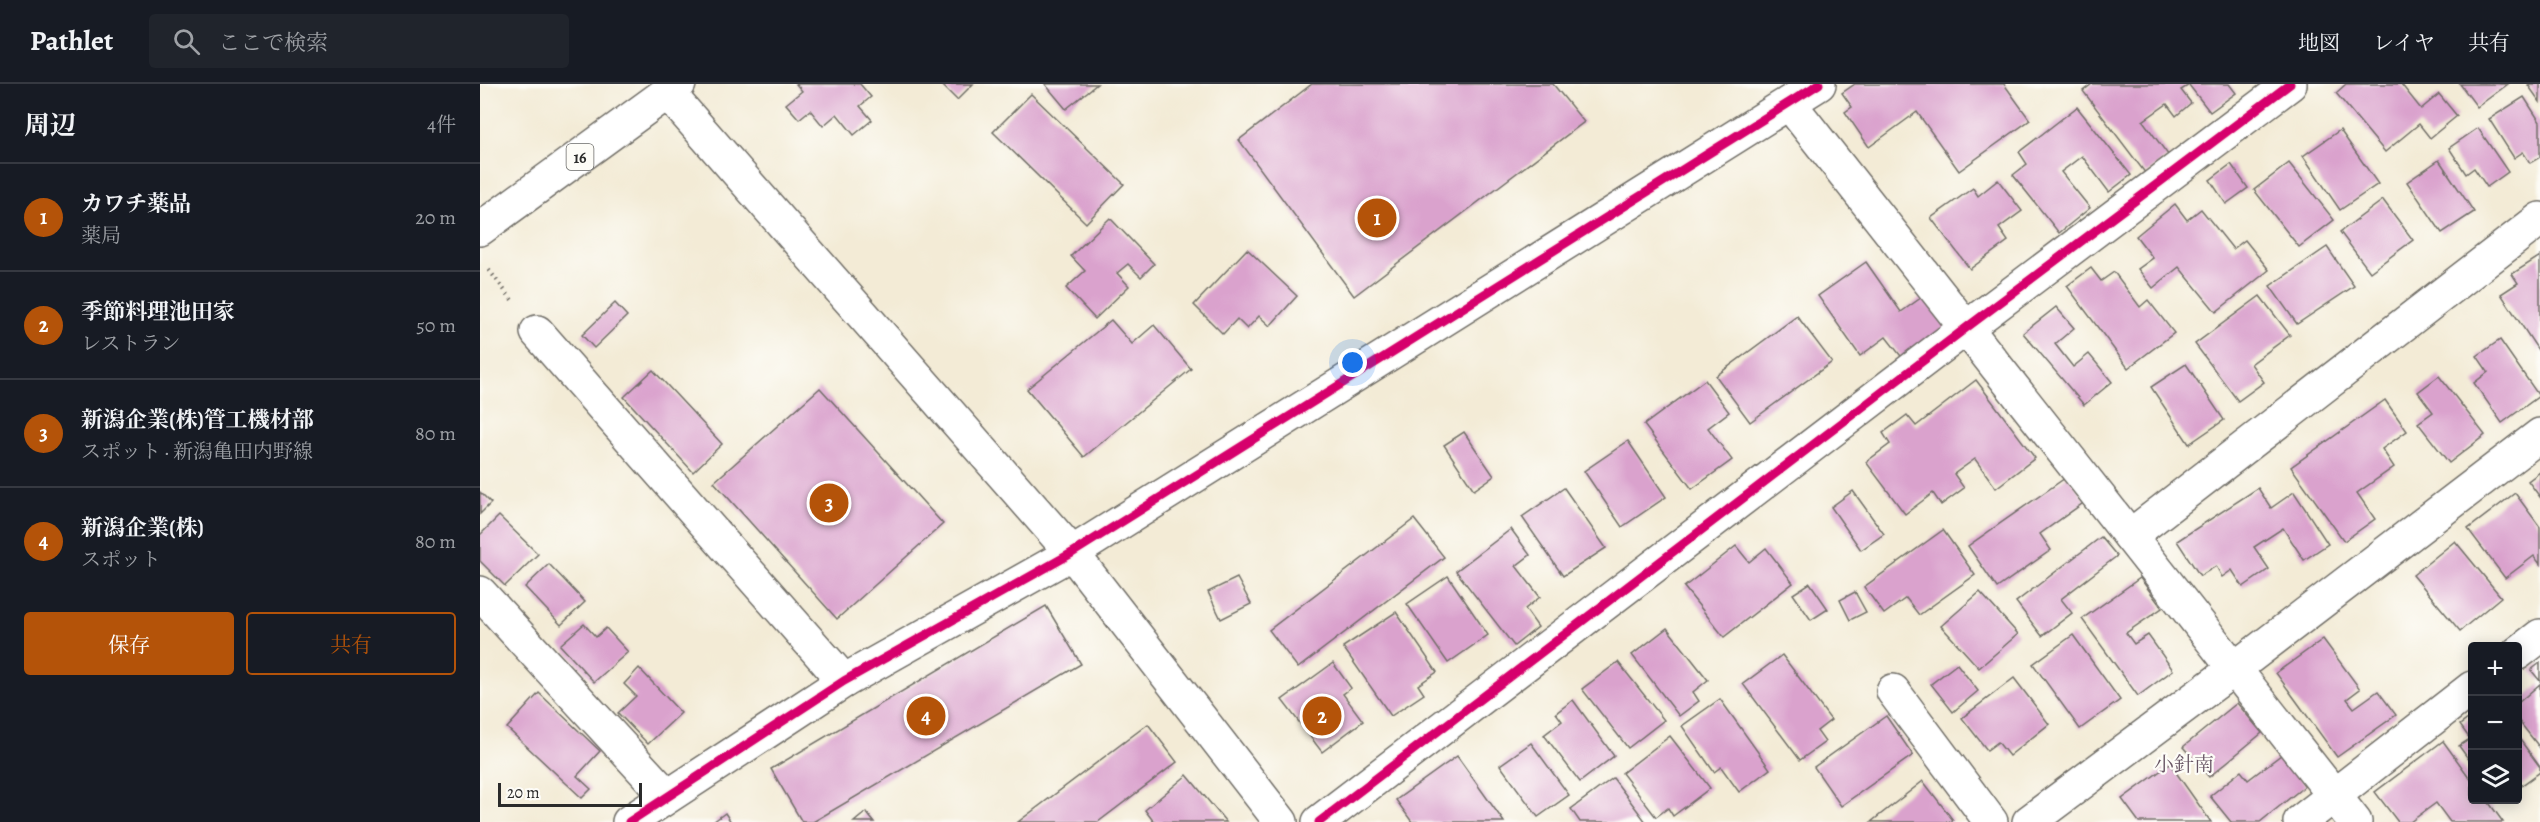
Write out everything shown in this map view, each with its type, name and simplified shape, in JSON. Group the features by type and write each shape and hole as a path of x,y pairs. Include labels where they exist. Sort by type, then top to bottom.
{"street":[{"path":"629,822 844,681 1072,553 1819,84"},
{"path":"1319,822 2290,84"},
{"path":"674,88 1072,553 1281,822"},
{"name":"16","path":"480,230 674,88"},
{"path":"1790,103 2355,822"},
{"path":"2130,536 2540,219"},
{"path":"537,333 844,681"},
{"path":"2029,822 2540,435"},
{"path":"480,593 667,796"},
{"path":"2522,649 2540,636"},
{"path":"1893,691 1991,822"},
{"path":"2300,822 2468,691"}],"path":[{"path":"487,267 537,333"}],"building":[{"path":"796,84 860,84 871,97 860,106 872,120 854,135 837,114 823,126 810,110 799,119 786,104 802,91"},
{"path":"941,84 973,84 957,100"},
{"path":"1045,84 1097,84 1066,109"},
{"path":"1312,84 1553,84 1584,122 1354,296 1239,140"},
{"path":"1855,84 2004,84 2030,120 1959,171 1917,112 1869,147 1845,112 1852,107 1842,93"},
{"path":"2092,84 2229,84 2236,93 2210,112 2189,85 2181,90 2191,103 2176,116 2167,104 2143,121 2169,156 2146,174 2083,91"},
{"path":"2346,84 2401,84 2421,109 2439,94 2457,116 2430,138 2419,124 2385,152 2336,93"},
{"path":"2460,84 2508,84 2477,107"},
{"path":"2540,84 2540,102 2528,85"},
{"path":"1031,94 1124,184 1086,223 993,132"},
{"path":"2524,97 2540,122 2540,157 2530,163 2523,152 2514,158 2489,119"},
{"path":"2077,107 2131,175 2109,192 2082,156 2061,172 2090,208 2059,233 2013,175 2027,164 2019,152"},
{"path":"2478,128 2508,172 2487,187 2474,168 2466,174 2449,148"},
{"path":"2340,130 2378,184 2340,210 2303,156"},
{"path":"2439,160 2474,212 2442,233 2407,182"},
{"path":"2289,163 2334,220 2299,247 2254,190"},
{"path":"2231,164 2248,188 2226,204 2210,180"},
{"path":"1998,180 2022,211 1999,228 2008,241 1970,269 1931,218 1973,188 1978,196"},
{"path":"2383,200 2413,240 2370,272 2340,232"},
{"path":"2175,204 2187,220 2201,209 2233,249 2245,240 2269,270 2216,312 2179,267 2153,288 2138,269 2153,258 2136,236"},
{"path":"1110,218 1154,264 1141,277 1128,264 1117,273 1129,286 1095,319 1066,288 1085,271 1071,256"},
{"path":"2327,247 2354,286 2297,324 2270,286"},
{"path":"1247,249 1297,296 1270,326 1259,316 1247,329 1237,319 1223,334 1194,305"},
{"path":"2540,256 2540,353 2501,294 2518,283 2512,274"},
{"path":"1866,262 1901,312 1925,295 1949,328 1904,360 1886,337 1860,356 1818,296"},
{"path":"2091,268 2101,281 2114,272 2140,307 2148,300 2174,333 2128,368 2067,286"},
{"path":"2260,296 2290,335 2251,364 2264,382 2238,401 2195,344"},
{"path":"615,303 627,316 594,348 582,335"},
{"path":"2056,307 2074,328 2055,344 2073,367 2089,354 2112,382 2084,405 2023,333"},
{"path":"1797,316 1832,362 1750,422 1716,376"},
{"path":"1111,320 1132,344 1154,325 1191,369 1084,457 1027,389"},
{"path":"2500,340 2539,396 2502,423 2474,383 2488,372 2477,356"},
{"path":"2186,364 2224,420 2189,444 2151,387"},
{"path":"653,370 722,444 693,472 624,397"},
{"path":"2439,376 2485,435 2449,463 2418,423 2433,412 2418,392"},
{"path":"1705,380 1729,412 1708,428 1732,460 1692,489 1644,425"},
{"path":"1976,380 2035,458 1996,488 1975,459 1954,474 1964,488 1941,505 1933,493 1905,514 1866,462 1890,444 1883,433 1907,415 1916,426"},
{"path":"820,388 943,524 837,619 714,482"},
{"path":"2385,400 2407,431 2382,449 2394,467 2357,493 2375,519 2344,541 2291,467"},
{"path":"1464,432 1494,476 1474,490 1444,445"},
{"path":"1628,441 1666,497 1622,527 1584,471"},
{"path":"2540,472 2540,497 2528,481"},
{"path":"2068,476 2086,501 2040,534 2051,550 1997,588 1968,546"},
{"path":"1564,488 1606,548 1563,576 1522,517"},
{"path":"2258,488 2271,508 2294,492 2328,544 2304,560 2283,528 2254,547 2269,569 2243,587 2232,570 2222,577 2216,566 2200,576 2177,541"},
{"path":"1853,491 1884,534 1861,550 1831,507"},
{"path":"480,492 491,503 480,514"},
{"path":"2515,493 2540,527 2540,564 2534,556 2505,578 2468,529"},
{"path":"499,516 538,554 505,586 480,561 480,535"},
{"path":"1414,519 1444,557 1298,668 1269,630"},
{"path":"1511,529 1530,555 1516,566 1540,597 1525,609 1538,627 1514,646 1456,571"},
{"path":"1943,530 1975,575 1919,615 1906,598 1884,614 1864,587"},
{"path":"2101,537 2117,556 2061,599 2072,613 2042,636 2016,602"},
{"path":"2455,541 2501,597 2460,631 2413,575"},
{"path":"1736,546 1749,562 1766,548 1793,583 1724,637 1684,587"},
{"path":"549,564 585,602 561,625 525,587"},
{"path":"1448,576 1488,635 1448,663 1407,604"},
{"path":"1237,578 1251,604 1221,619 1208,592"},
{"path":"2140,578 2162,608 2126,633 2134,644 2148,635 2173,670 2138,696 2082,619"},
{"path":"1810,583 1828,609 1811,620 1793,594"},
{"path":"1855,592 1866,612 1850,620 1840,600"},
{"path":"1980,592 2018,634 1979,668 1941,626"},
{"path":"1046,606 1081,664 813,822 802,822 771,769"},
{"path":"1396,612 1437,672 1418,685 1424,694 1391,716 1343,647"},
{"path":"584,624 596,637 606,628 628,652 594,682 560,645"},
{"path":"1667,628 1708,680 1693,692 1699,701 1679,716 1632,655"},
{"path":"2073,635 2120,700 2080,729 2033,664"},
{"path":"2323,639 2360,689 2347,699 2354,708 2378,691 2396,715 2337,757 2276,673"},
{"path":"1782,655 1831,720 1817,731 1825,742 1800,760 1743,684"},
{"path":"1618,662 1664,720 1628,748 1582,689"},
{"path":"1333,663 1351,688 1343,694 1363,721 1322,752 1282,700"},
{"path":"2540,663 2540,681 2531,670"},
{"path":"1957,664 1978,691 1953,712 1931,684"},
{"path":"639,668 681,713 648,744 618,713 636,696 624,684"},
{"path":"2014,678 2049,724 2009,756 1998,742 1987,750 1962,718"},
{"path":"2540,684 2540,748 2522,725 2522,700"},
{"path":"539,693 600,751 577,776 591,789 582,798 507,728"},
{"path":"1720,699 1770,769 1739,792 1721,767 1714,772 1682,726"},
{"path":"1573,700 1614,756 1580,782 1544,735 1562,721 1556,713"},
{"path":"2237,703 2262,733 2209,777 2183,747"},
{"path":"1886,716 1913,755 1841,806 1814,767"},
{"path":"2468,719 2468,736 2460,725"},
{"path":"1148,724 1177,762 1098,822 1018,822"},
{"path":"1670,736 1710,788 1673,816 1668,808 1656,817 1622,773"},
{"path":"2468,740 2468,758 2459,746"},
{"path":"2443,741 2468,775 2468,804 2490,804 2503,822 2450,822 2436,803 2410,822 2398,822 2375,792"},
{"path":"2522,742 2540,767 2540,772 2522,785"},
{"path":"1531,743 1569,795 1538,817 1500,765"},
{"path":"2281,755 2306,785 2260,822 2231,822 2210,796 2241,771 2248,780"},
{"path":"1457,756 1504,822 1412,822 1396,800"},
{"path":"2170,764 2211,822 2139,822 2122,799"},
{"path":"1187,775 1226,822 1154,822 1145,810"},
{"path":"1613,778 1646,822 1580,822 1571,809"},
{"path":"1923,781 1953,820 1950,822 1871,822"},
{"path":"866,812 874,822 854,822"},
{"path":"725,813 731,822 713,822"}],"cycle path":[{"path":"629,822 844,681 1072,553 1819,84"},
{"path":"1319,822 2290,84"}],"place":[{"name":"カワチ薬品","path":"1377,218"},
{"name":"新潟企業(株)管工機材部","path":"829,503"},
{"name":"新潟企業(株)","path":"926,716"},
{"name":"季節料理池田家","path":"1322,716"}],"district":[{"name":"小針南","path":"2184,764"}]}
